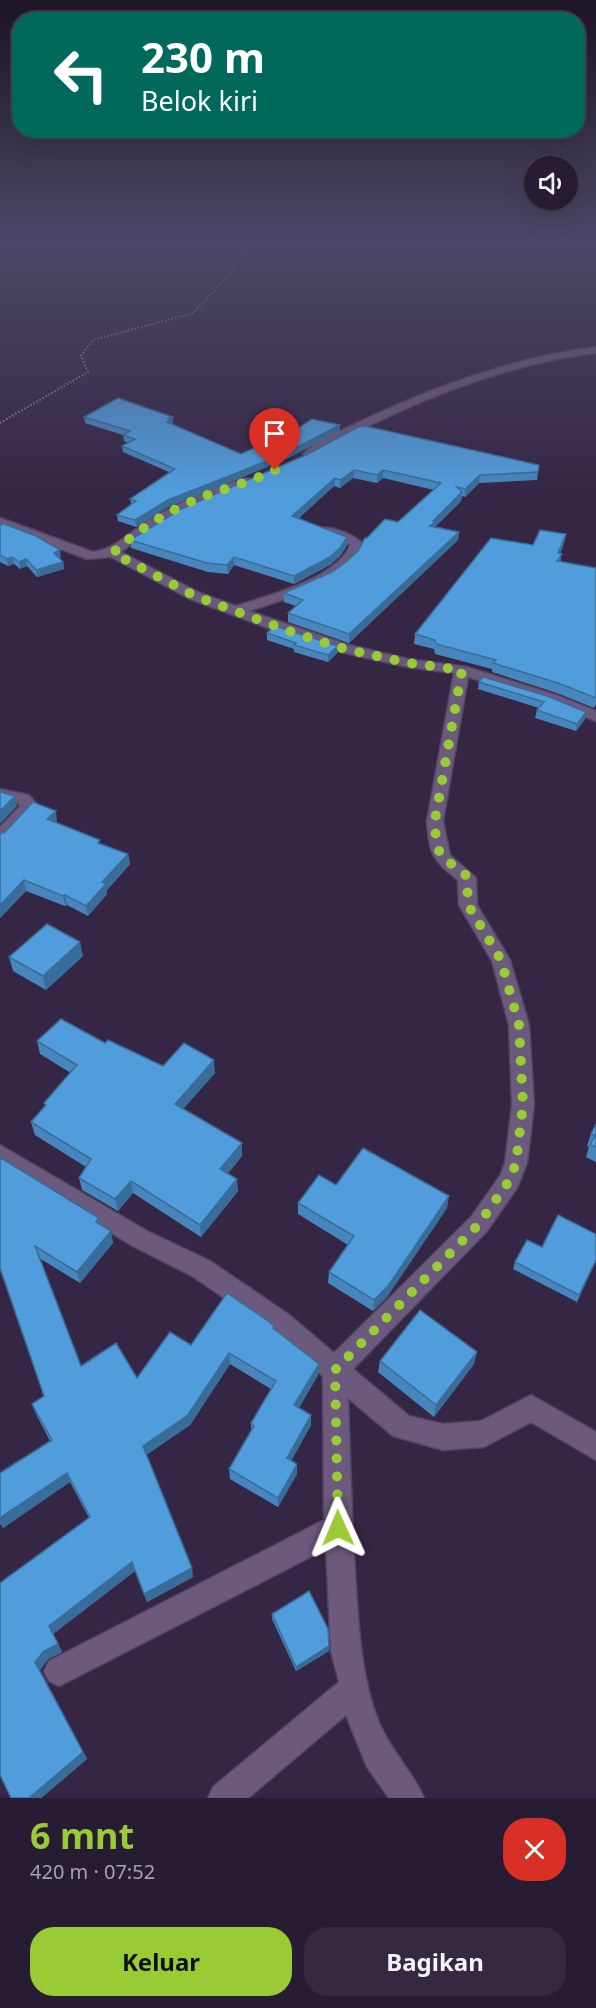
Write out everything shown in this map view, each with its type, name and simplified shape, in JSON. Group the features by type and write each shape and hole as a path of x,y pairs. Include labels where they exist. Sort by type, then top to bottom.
{"street":[{"path":"297,460 341,435 412,401 512,368 563,354 596,350"},
{"path":"113,553 128,539 198,499 258,478"},
{"path":"0,522 92,555 113,553 195,596 345,649 408,663 462,670 530,691 596,716"},
{"path":"236,611 330,573 346,562 357,549 357,544 352,540 312,526"},
{"path":"408,1798 378,1756 362,1719 346,1651 338,1528 335,1370 479,1224 509,1181 516,1163 523,1105 519,1025 501,960 468,905 467,878 465,874 442,858 436,836 435,820 462,670"},
{"path":"0,794 22,799 30,806 0,837"},
{"path":"0,1154 139,1238 210,1275 279,1322 402,1426 443,1437 484,1434 531,1408 596,1447"},
{"path":"59,1671 338,1528"},
{"path":"225,1798 355,1688"}],"path":[{"path":"0,423 88,372 81,356 93,340 156,323"}],"building":[{"path":"118,398 173,417 167,422 241,454 276,438 280,440 312,419 340,425 282,455 168,500 135,520 117,515 136,501 130,499 175,469 122,446 135,439 123,435 130,431 84,417"},
{"path":"365,426 539,465 538,472 480,475 465,489 457,487 462,492 430,526 459,532 349,634 288,613 303,600 284,593 332,572 358,551 365,538 385,519 398,522 441,483 383,470 377,475 354,470 340,480 335,478 292,516 347,537 341,547 330,557 294,576 234,557 227,565 207,563 130,540 183,508 306,455 358,427"},
{"path":"4,524 36,536 60,550 54,553 63,562 36,570 26,559 19,562 12,557 7,559 0,555 0,525"},
{"path":"540,530 566,534 558,553 562,554 557,561 596,568 596,698 558,683 493,663 496,660 436,644 435,640 415,634 491,538 533,545"},
{"path":"275,626 338,646 328,655 294,645 296,643 267,633"},
{"path":"483,677 547,696 586,712 577,724 537,710 544,702 479,682"},
{"path":"0,792 15,796 0,811"},
{"path":"33,802 56,811 47,819 100,840 98,843 128,854 102,882 106,884 86,906 65,895 24,880 0,905 0,834 5,832"},
{"path":"47,924 80,942 43,976 9,957"},
{"path":"61,1019 105,1043 108,1040 163,1066 184,1043 214,1060 175,1104 242,1143 220,1169 237,1179 200,1225 131,1181 115,1199 79,1178 91,1159 31,1122 46,1105 44,1103 77,1065 37,1041"},
{"path":"596,1124 596,1147 590,1145 595,1135 591,1134"},
{"path":"363,1148 449,1196 388,1286 374,1300 329,1272 354,1236 298,1203 319,1175 336,1185"},
{"path":"1,1158 99,1218 96,1222 111,1231 77,1272 35,1246 81,1366 116,1343 137,1378 170,1332 191,1345 227,1293 268,1321 274,1326 273,1328 319,1364 294,1405 311,1415 287,1458 297,1464 278,1498 229,1469 254,1426 251,1423 276,1381 229,1353 188,1415 143,1446 192,1568 144,1594 132,1562 49,1626 58,1644 44,1651 35,1662 83,1752 29,1798 11,1798 0,1775 0,1583 90,1517 67,1473 0,1518 0,1473 52,1440 32,1404 44,1396 0,1268"},
{"path":"558,1215 596,1234 596,1260 579,1295 515,1262 527,1240 542,1247"},
{"path":"420,1310 477,1352 436,1405 380,1361"},
{"path":"309,1591 328,1629 329,1646 296,1667 272,1614"}],"route":[{"path":"275,470 198,499 128,539 113,553 195,596 255,620 345,649 408,663 462,670 435,820 436,836 442,858 465,874 467,878 468,905 501,960 519,1025 523,1105 516,1163 509,1181 479,1224 426,1275 335,1370 338,1528"}]}
